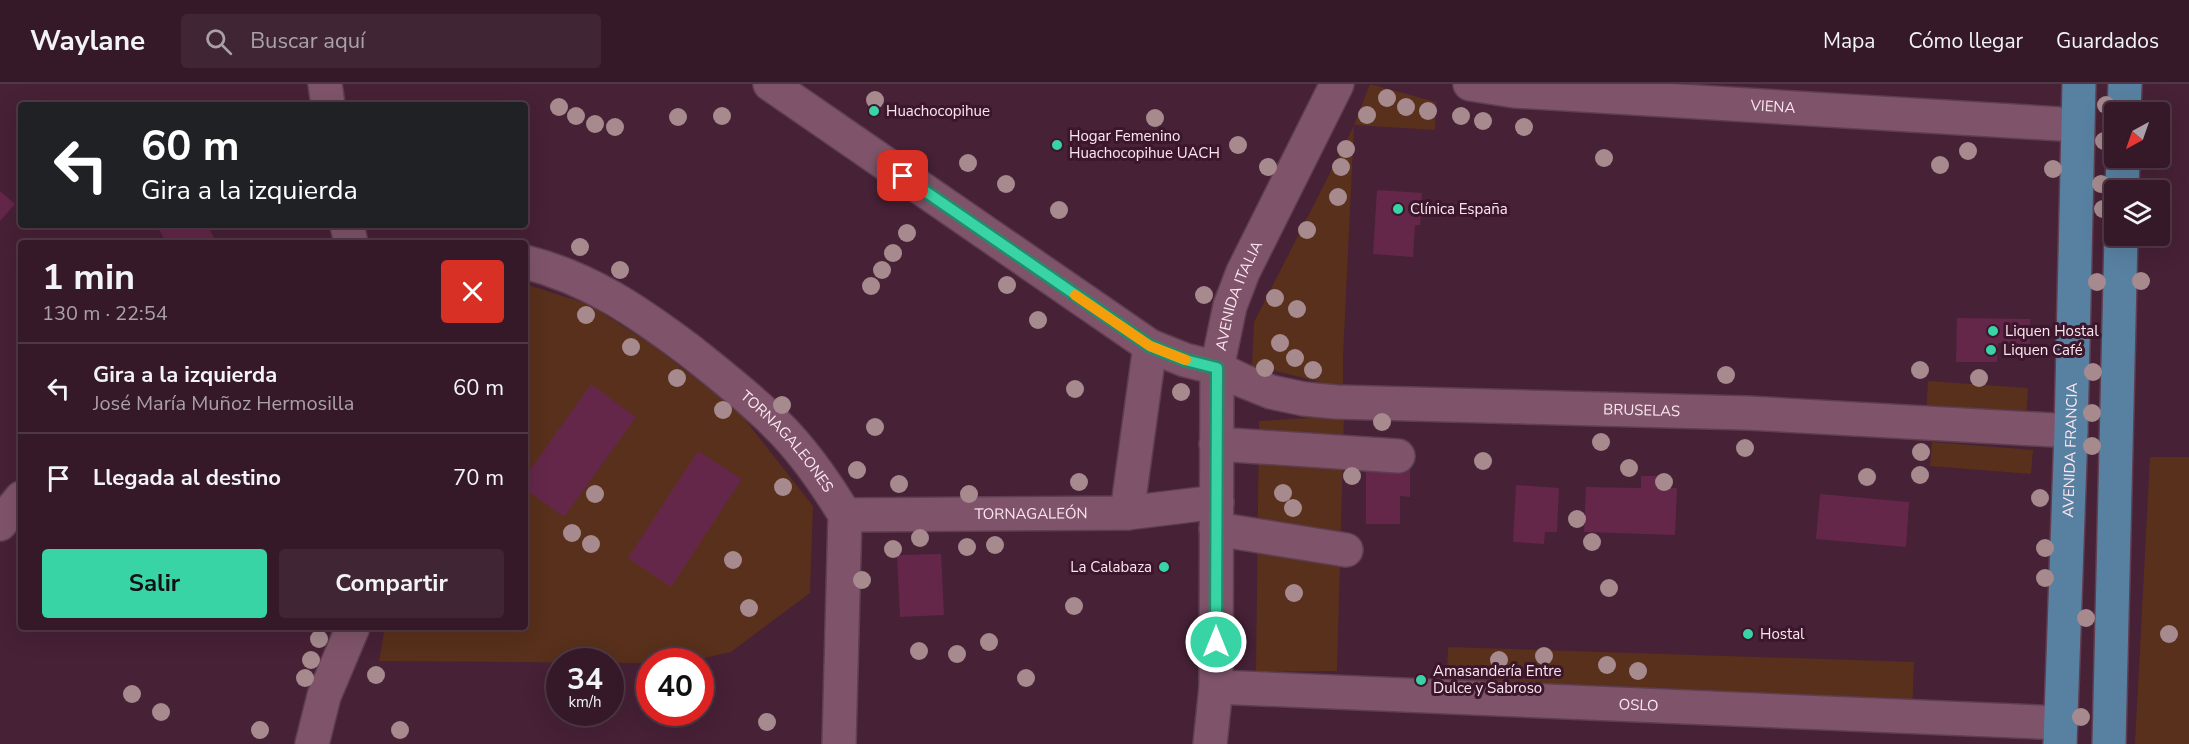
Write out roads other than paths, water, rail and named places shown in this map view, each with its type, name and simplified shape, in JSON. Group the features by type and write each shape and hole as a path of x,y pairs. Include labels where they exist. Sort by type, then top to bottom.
{"main road":[{"name":"AVENIDA FRANCIA","path":"2060,734 2071,431 2079,84"},
{"path":"2124,102 2125,84"},
{"path":"2109,744 2121,246"}],"street":[{"path":"325,84 328,102"},
{"name":"BRUSELAS","path":"770,84 1150,346 1185,360 1217,368 1271,392 1304,399 1336,402 1747,412 2071,431"},
{"name":"AVENIDA ITALIA","path":"1210,744 1216,687 1217,368 1222,336 1243,272 1337,84"},
{"name":"VIENA","path":"1470,84 1515,91 2077,125"},
{"name":"TORNAGALEONES","path":"528,263 583,281 619,300 653,323 748,397 804,454 826,483 845,515"},
{"path":"1127,513 1150,346"},
{"path":"1216,444 1398,456"},
{"path":"0,524 18,502"},
{"name":"TORNAGALEÓN","path":"845,515 1127,513 1217,516 1346,550"},
{"path":"839,744 845,515"},
{"path":"312,744 324,696 352,630"},
{"name":"OSLO","path":"1216,687 2060,734"}],"place":[{"name":"Huachocopihue","path":"874,111"},
{"name":"Hogar Femenino Huachocopihue UACH","path":"1057,145"},
{"name":"Clínica España","path":"1398,209"},
{"name":"Liquen Hostal","path":"1993,331"},
{"name":"Liquen Café","path":"1991,350"},
{"name":"La Calabaza","path":"1164,567"},
{"name":"Hostal","path":"1748,634"},
{"name":"Amasandería Entre Dulce y Sabroso","path":"1421,680"}]}
